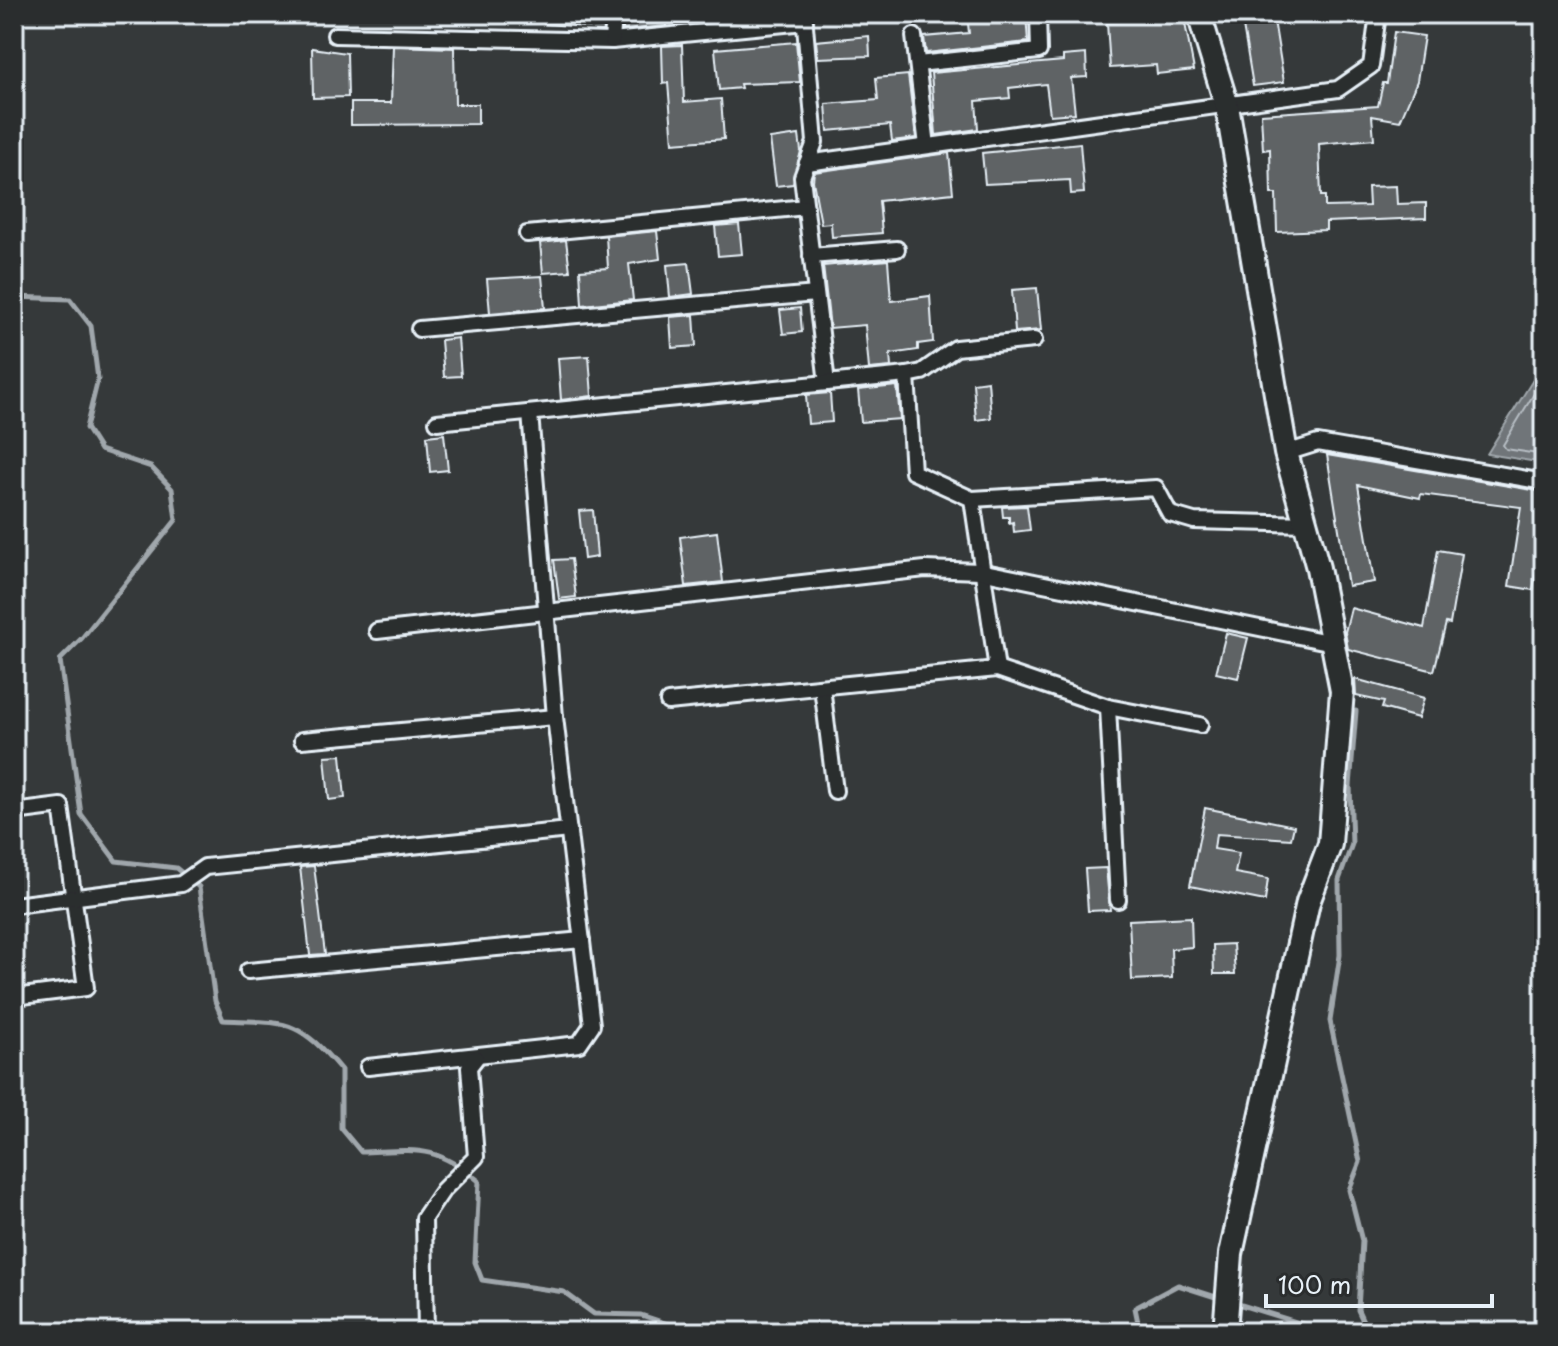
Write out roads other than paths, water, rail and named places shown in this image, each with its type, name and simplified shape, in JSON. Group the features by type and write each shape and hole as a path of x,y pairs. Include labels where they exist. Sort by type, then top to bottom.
{"main road":[{"path":"1199,14 1227,106 1286,453 1306,524 1342,691 1330,844 1308,902 1229,1275 1225,1332"}],"street":[{"path":"612,41 614,14"},
{"path":"918,64 1039,51 1038,14"},
{"path":"807,163 1338,89 1371,66 1378,14"},
{"path":"335,35 612,41 804,18 815,142 802,177 827,383"},
{"path":"914,36 927,146"},
{"path":"527,234 806,207"},
{"path":"811,256 897,249"},
{"path":"419,329 816,294"},
{"path":"437,422 907,375 922,372 956,348 1034,340"},
{"path":"907,375 913,472 972,499 1156,488 1170,514 1194,521 1306,524"},
{"path":"368,1067 476,1058 579,1044 592,1025 555,717 530,413"},
{"path":"1286,453 1318,443 1544,482"},
{"path":"972,499 980,571 997,669"},
{"path":"377,631 909,571 980,571 1333,643"},
{"path":"668,702 997,669 1108,707 1200,725"},
{"path":"822,687 835,791"},
{"path":"1108,707 1118,900"},
{"path":"302,740 555,717"},
{"path":"14,812 61,806 76,897 86,988 14,997"},
{"path":"14,905 181,884 205,867 569,830"},
{"path":"248,971 582,940"},
{"path":"426,1332 424,1218 453,1178 476,1157 469,1067 476,1058"}],"water":[{"path":"1544,362 1544,463 1487,454"}],"waterway":[{"path":"14,297 70,299 91,326 98,379 86,428 100,450 151,467 172,489 176,520 82,638 60,660 81,814 116,861 176,868 199,887 215,1001 223,1020 277,1023 290,1027 326,1053 341,1070 341,1128 361,1152 424,1152 449,1161 479,1181 475,1262 482,1280 564,1292 594,1314 641,1315 671,1325 673,1332"},
{"path":"1356,711 1350,786 1352,844 1339,880 1340,955 1330,1021 1360,1162 1349,1190 1362,1241 1358,1310 1368,1332"},
{"path":"1140,1332 1135,1308 1178,1285 1222,1299"},
{"path":"1235,1303 1328,1332"}]}
